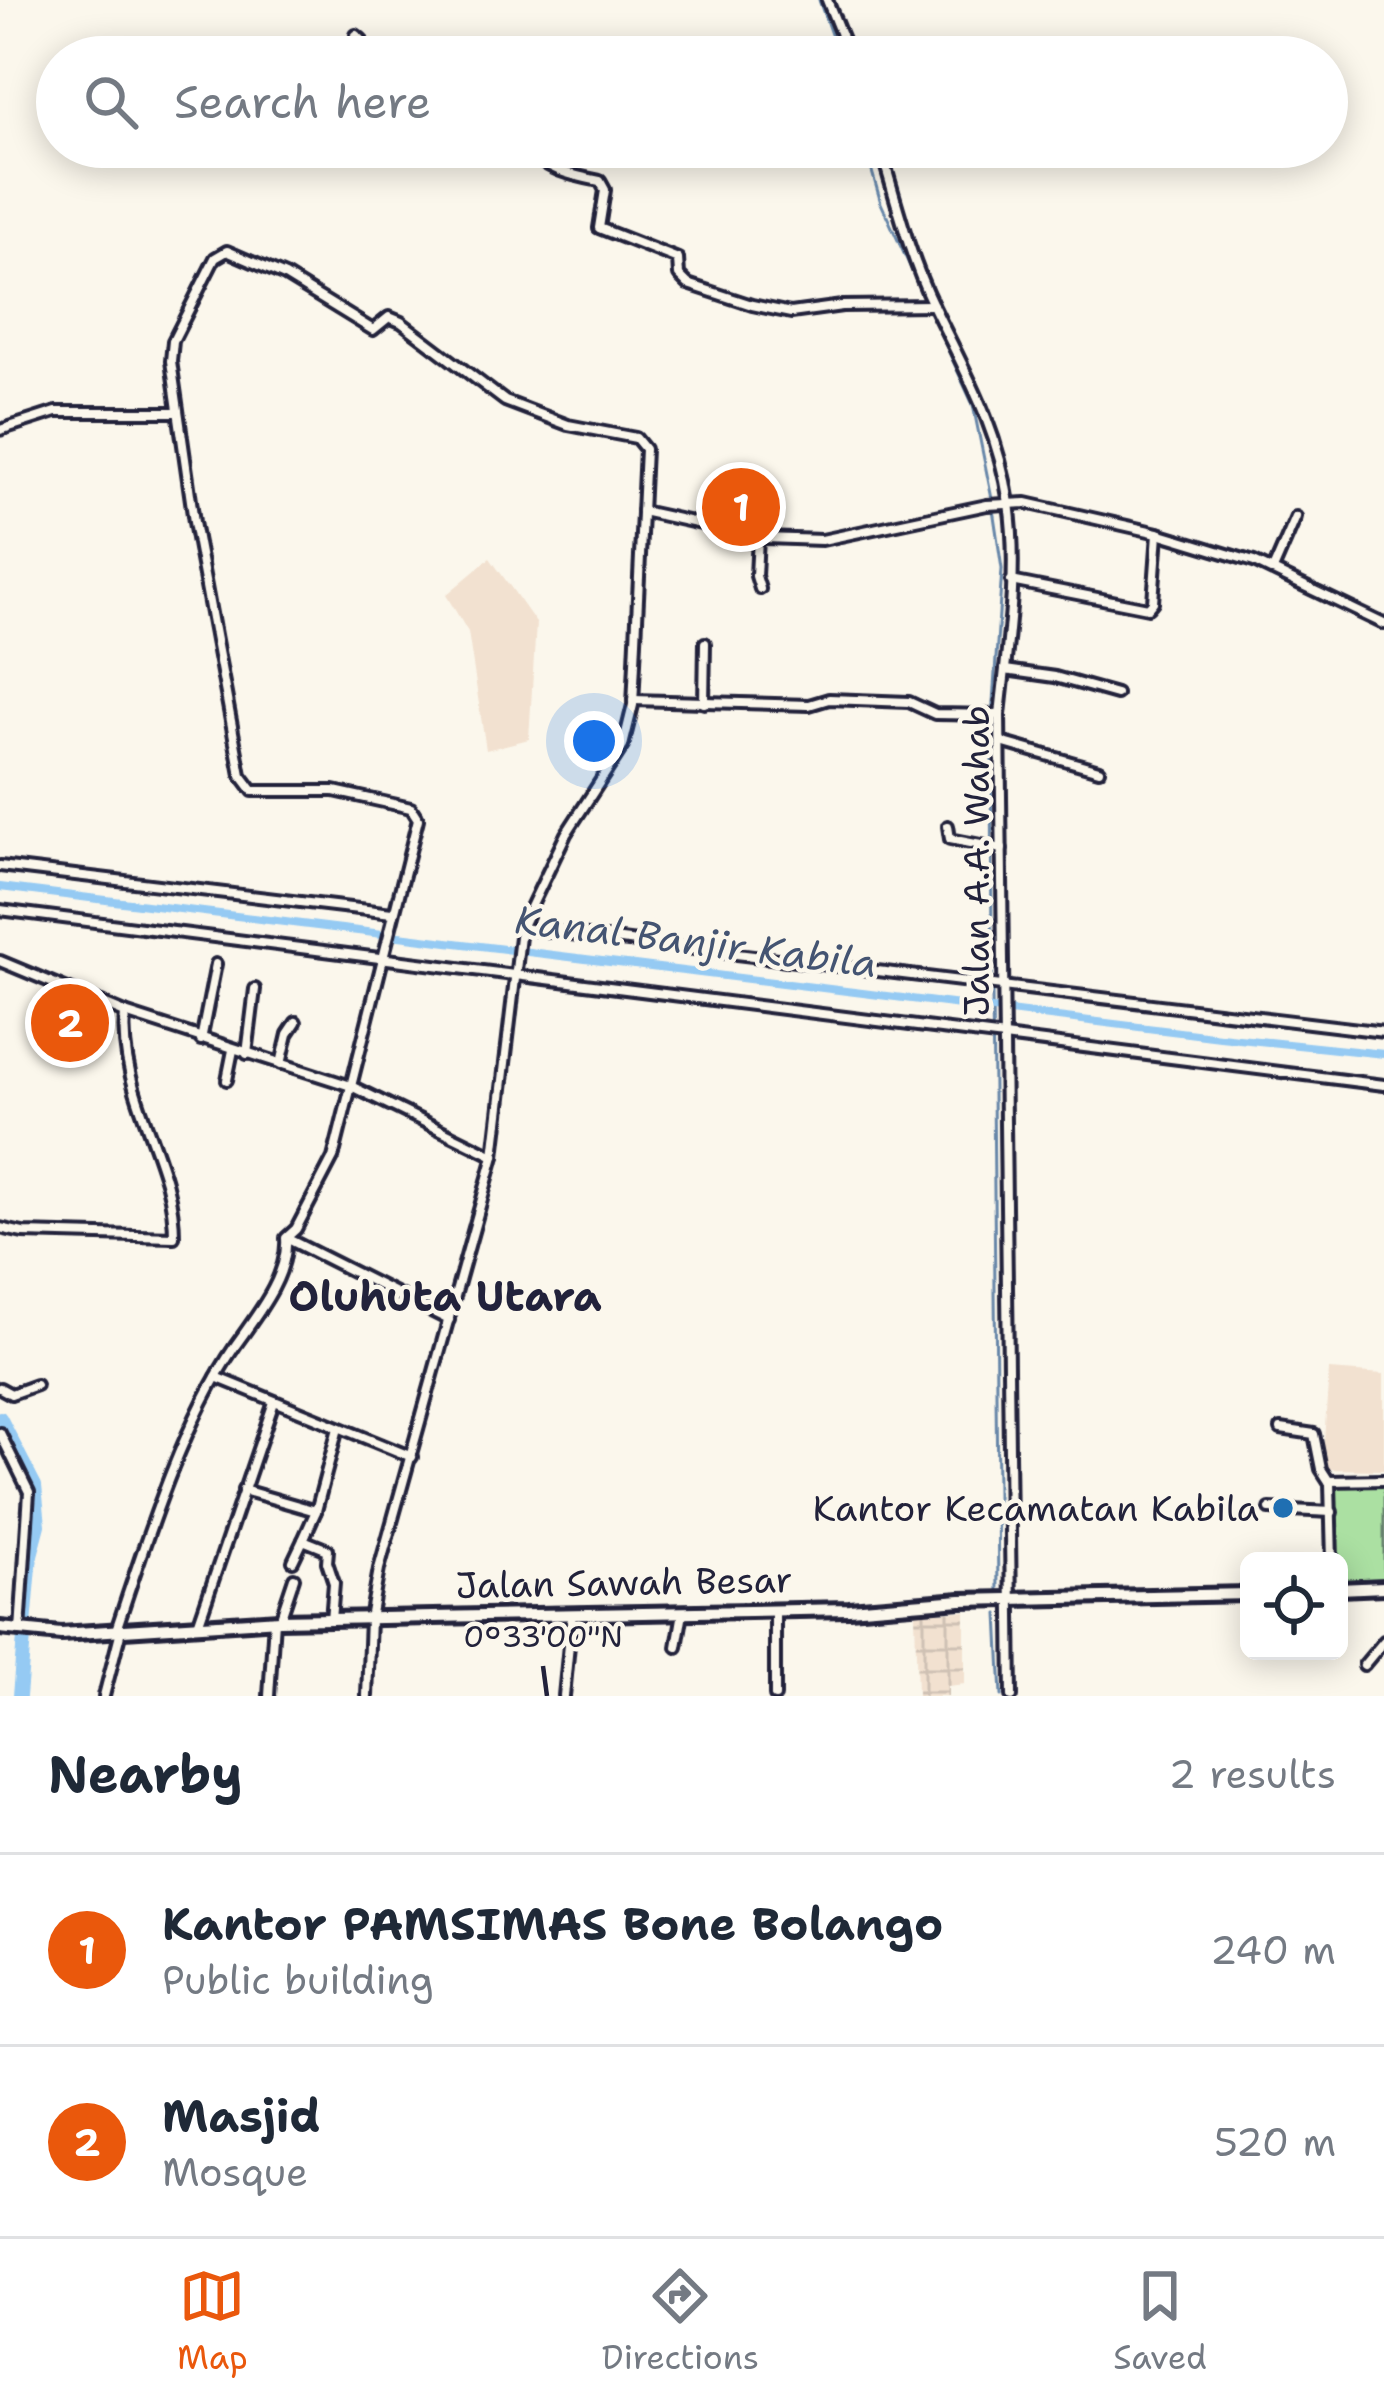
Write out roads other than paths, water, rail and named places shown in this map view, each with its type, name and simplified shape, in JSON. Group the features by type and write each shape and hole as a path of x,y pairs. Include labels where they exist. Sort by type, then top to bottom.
{"main road":[{"path":"1348,1589 1384,1587"},
{"name":"Jalan Sawah Besar","path":"0,1628 38,1633 277,1620 849,1609 1240,1594"}],"street":[{"path":"827,0 842,36"},
{"path":"554,168 601,181 605,190 598,228 678,259 680,275 688,284 791,313 842,306 928,304"},
{"name":"Jalan A.A. Wahab","path":"886,168 928,304 984,406 1005,503 1011,581 1005,670 995,715 1001,742 996,847 1004,992 1012,1696"},
{"path":"286,1238 296,1229 328,1169 418,819 410,808 334,791 253,791 244,782 225,699 171,361 173,341 217,254 236,253 285,276 373,330 388,317 401,322 505,401 568,425 636,438 645,449 633,700 622,746 566,834 520,932 494,1156 385,1548 370,1619 367,1696"},
{"path":"0,430 56,412 177,412"},
{"path":"642,511 758,537 834,540 987,505 1076,512 1273,569 1384,624"},
{"path":"1273,569 1296,517"},
{"path":"1011,581 1148,608 1153,602 1158,533"},
{"path":"758,537 760,589"},
{"path":"704,703 705,643"},
{"path":"1005,670 1055,677 1116,694"},
{"path":"633,700 809,705 830,699 909,702 935,714 995,715"},
{"path":"1001,742 1099,770"},
{"path":"948,826 950,839 996,847"},
{"path":"0,866 391,917"},
{"path":"0,910 1384,1085"},
{"path":"520,932 1004,992 1384,1032"},
{"path":"0,961 201,1040 351,1085 494,1156"},
{"path":"201,1040 216,964"},
{"path":"248,1054 255,989"},
{"path":"0,1228 18,1233 174,1237 164,1182 125,1061 125,1013"},
{"path":"281,1064 296,1022"},
{"path":"227,1080 233,1049"},
{"path":"286,1238 449,1320"},
{"path":"104,1696 118,1630 181,1455 216,1377 266,1300 287,1252 286,1238"},
{"path":"216,1377 412,1457"},
{"path":"0,1388 11,1394 36,1384"},
{"path":"198,1625 274,1402"},
{"path":"292,1561 316,1511 338,1428"},
{"path":"1281,1429 1317,1436 1321,1469 1330,1481 1332,1552"},
{"path":"0,1433 29,1492 21,1631"},
{"path":"1330,1481 1384,1480"},
{"path":"243,1490 316,1511"},
{"path":"1270,1509 1332,1512"},
{"path":"303,1540 328,1550 334,1583 331,1619"},
{"path":"269,1696 277,1620 294,1578"},
{"path":"775,1608 775,1696"},
{"path":"677,1647 683,1612"},
{"path":"564,1696 572,1615"},
{"path":"1364,1665 1384,1641"}],"waterway":[{"path":"819,0 832,36"},
{"path":"871,168 881,203 973,405 992,499"},
{"path":"992,980 991,732 1002,569 993,509"},
{"name":"Kanal Banjir Kabila","path":"0,887 1384,1054"},
{"path":"992,990 998,1593"},
{"path":"0,1418 35,1486 39,1525 31,1555 19,1696"},
{"path":"998,1614 1002,1696"}],"place":[{"name":"Kantor PAMSIMAS Bone Bolango","path":"741,507"},
{"name":"Masjid","path":"70,1023"},
{"name":"Kantor Kecamatan Kabila","path":"1283,1508"}],"district":[{"name":"Oluhuta Utara","path":"445,1296"}]}
